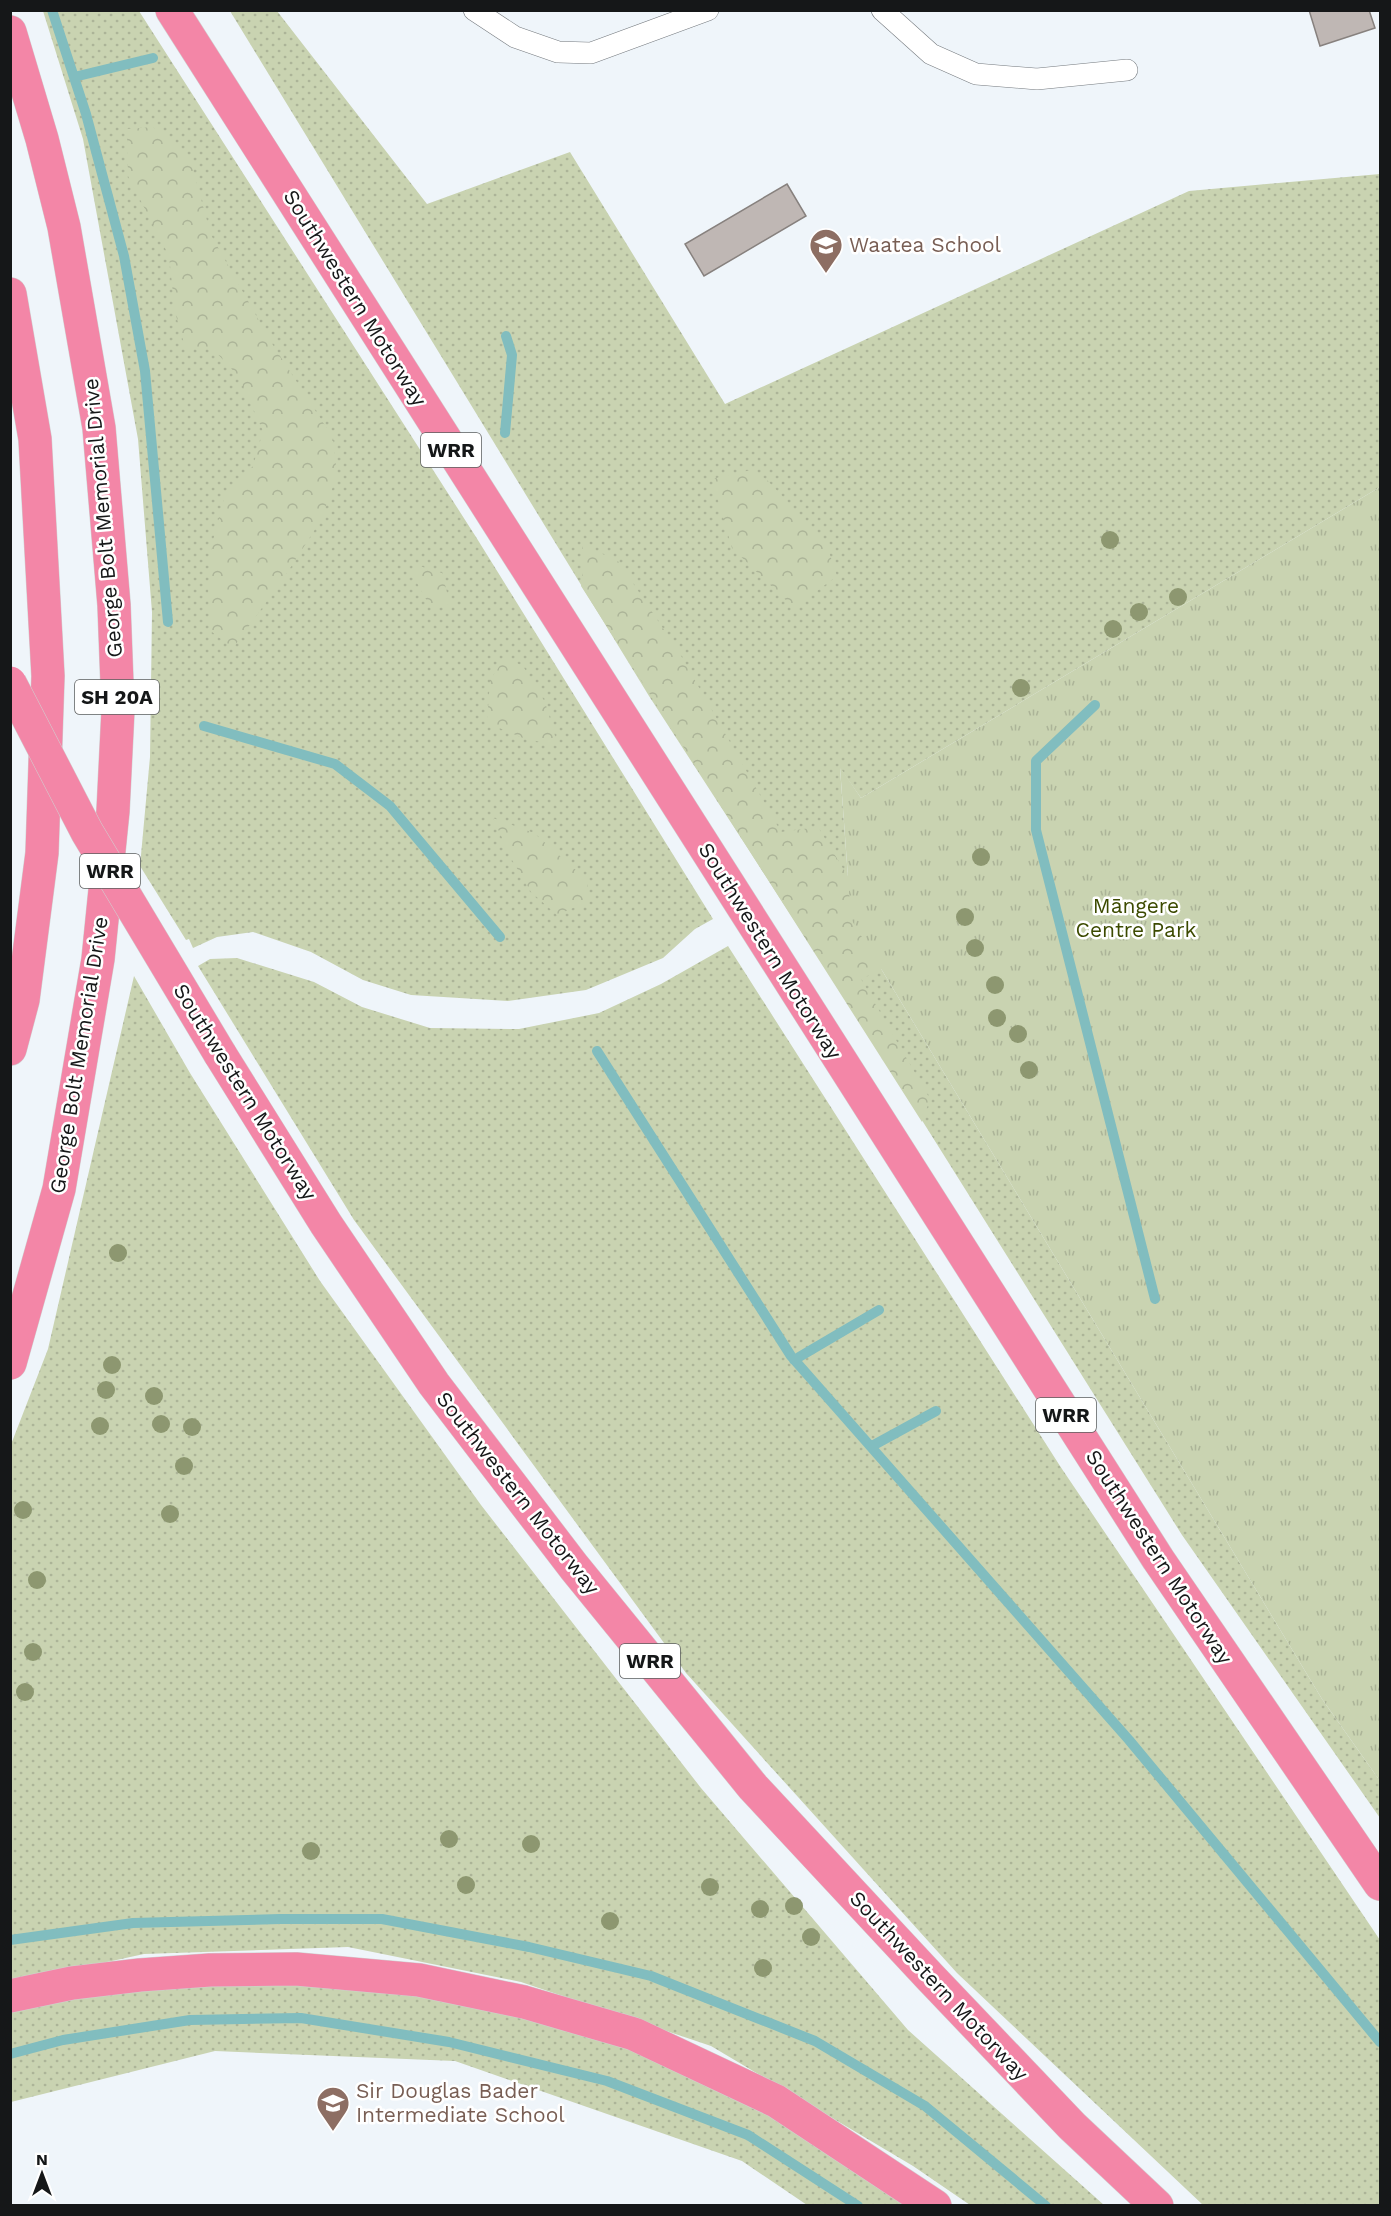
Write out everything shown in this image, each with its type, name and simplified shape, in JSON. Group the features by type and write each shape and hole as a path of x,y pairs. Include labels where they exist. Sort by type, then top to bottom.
{"highway":[{"name":"Southwestern Motorway","path":"172,10 1158,1559 1380,1884"},
{"name":"George Bolt Memorial Drive","path":"10,32 42,139 64,227 99,428 114,605 118,710 113,811 98,959 59,1190 10,1363"},
{"name":"SH 20A","path":"10,294 35,439 48,676 42,853 23,1000 10,1049"},
{"name":"Southwestern Motorway","path":"10,683 87,832 220,1054 326,1224 434,1384 582,1576 753,1787 1072,2126 1157,2205"},
{"path":"10,1996 72,1983 140,1975 210,1970 296,1969 418,1980 524,2002 634,2034 723,2075 776,2102 935,2205"}],"lane":[{"path":"474,10 515,37 558,52 591,53 708,10"},
{"path":"882,10 931,54 976,74 1037,79 1127,70"}],"green space":[{"path":"43,11 139,11 476,537 713,919 695,929 663,958 586,990 508,1001 411,995 363,980 311,952 253,932 217,937 193,948 189,939 186,940 140,866 150,757 152,612 138,439 83,139"},
{"path":"230,11 277,11 427,204 570,152 725,404 1189,191 1380,174 1380,487 861,798 840,768 851,919 1322,1699 1380,1781 1380,1818 1182,1535 866,1031 649,696"},
{"path":"153,127 190,159 211,235 271,342 333,438 337,475 321,520 285,576 233,648 212,632 208,596 212,544 225,496 253,466 263,431 239,377 213,349 185,347 175,312 169,256 128,176 127,129"},
{"path":"751,470 767,480 826,543 837,576 794,608 732,548 712,479"},
{"name":"Māngere Centre Park","path":"1380,487 1380,1781 1322,1699 851,919 840,767 861,798"},
{"path":"582,544 619,562 680,654 781,832 818,827 899,961 861,979 930,1099 922,1122 581,586"},
{"path":"413,564 442,573 450,604 432,610 417,583"},
{"path":"505,658 523,666 545,702 558,746 523,738 487,723 490,680"},
{"path":"493,818 534,833 586,879 591,900 557,915 531,892 512,860"},
{"path":"728,946 1060,1466 1380,1940 1380,2205 1203,2205 957,1973 686,1673 354,1220 198,966 210,959 237,958 314,982 362,1007 430,1028 519,1029 599,1013 661,984"},
{"path":"134,976 190,1073 320,1281 481,1505 701,1788 908,2030 1104,2205 970,2205 913,2166 711,2046 521,1982 348,1947 144,1954 11,1983 10,1447 48,1349"},
{"path":"265,1976 460,2000 625,2045 761,2103 913,2205 807,2205 742,2161 455,2061 215,2051 11,2102 11,2009 40,2001"}],"building":[{"path":"1309,10 1369,10 1375,28 1320,46"},
{"path":"787,184 806,216 704,276 685,244"}],"waterway":[{"path":"52,10 86,114 124,256 145,371 168,622"},
{"path":"74,77 153,58"},
{"path":"505,433 512,355 506,336"},
{"path":"1095,705 1036,761 1036,830 1155,1299"},
{"path":"204,726 335,764 390,806 500,937"},
{"path":"597,1051 791,1356 1129,1740 1380,2042"},
{"path":"794,1360 879,1310"},
{"path":"872,1446 936,1411"},
{"path":"10,1940 133,1923 382,1919 529,1947 651,1976 815,2041 925,2106 1046,2206"},
{"path":"10,2054 63,2040 190,2020 301,2018 449,2042 607,2081 748,2135 858,2206"}],"place":[{"name":"Waatea School","path":"826,274"},
{"name":"Sir Douglas Bader Intermediate School","path":"333,2132"}]}
